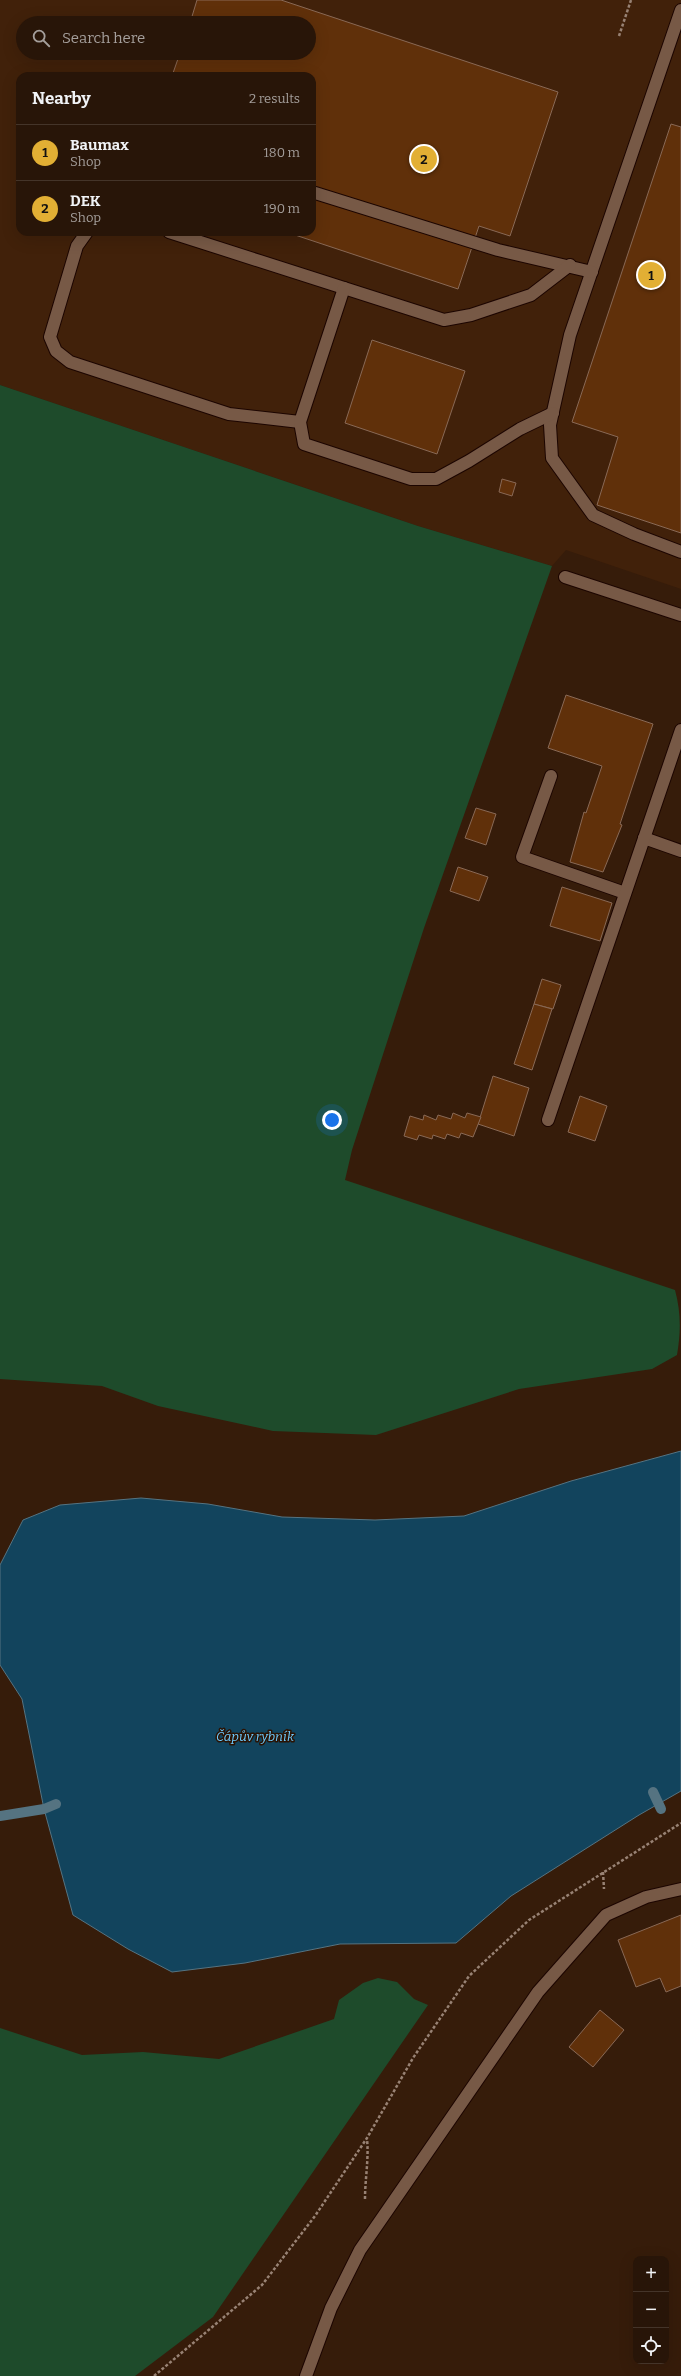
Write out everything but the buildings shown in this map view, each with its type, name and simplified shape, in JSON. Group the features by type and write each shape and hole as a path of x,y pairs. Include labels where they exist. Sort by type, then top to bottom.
{"lane":[{"path":"681,10 570,335 550,425 552,458 593,515 634,534 681,552"},
{"path":"316,193 498,250 570,265 592,272"},
{"path":"84,236 77,246 50,337 56,351 70,362 230,414 300,422"},
{"path":"182,236 444,320 471,315 531,295 570,265"},
{"path":"344,288 300,422 304,444 411,479 436,479 470,461 520,429 553,413"},
{"path":"565,577 681,615"},
{"path":"548,1120 681,730"},
{"path":"551,776 522,857 625,893"},
{"path":"644,838 681,851"},
{"path":"306,2376 331,2308 360,2250 538,1992 588,1934 606,1916 646,1898 681,1889"}],"path":[{"path":"619,36 631,0"},
{"path":"154,2376 262,2284 315,2216 367,2138 413,2058 469,1976 529,1920 681,1823"},
{"path":"367,2138 368,2156 365,2181 369,2237"}],"shaded area":[{"path":"0,0 681,0 681,589 566,550 552,566 418,526 0,385"}],"green space":[{"path":"0,385 418,526 552,566 424,928 352,1150 345,1180 675,1290 680,1322 677,1355 652,1369 519,1389 376,1435 273,1431 158,1406 102,1386 0,1379"},
{"path":"378,1978 397,1982 414,1999 428,2005 213,2317 135,2376 0,2376 0,2028 82,2055 143,2052 219,2059 334,2019 339,2000 363,1983"}],"water":[{"name":"Čápův rybník","path":"681,1451 681,1791 639,1815 511,1896 456,1943 340,1944 245,1963 172,1972 128,1949 73,1915 44,1809 22,1699 0,1665 0,1565 23,1520 60,1505 141,1498 208,1504 282,1517 375,1520 464,1516 571,1481"}],"waterway":[{"path":"653,1792 661,1809"},
{"path":"0,1816 44,1809 56,1804"}],"place":[{"name":"DEK","path":"424,159"},
{"name":"Baumax","path":"651,275"}]}
